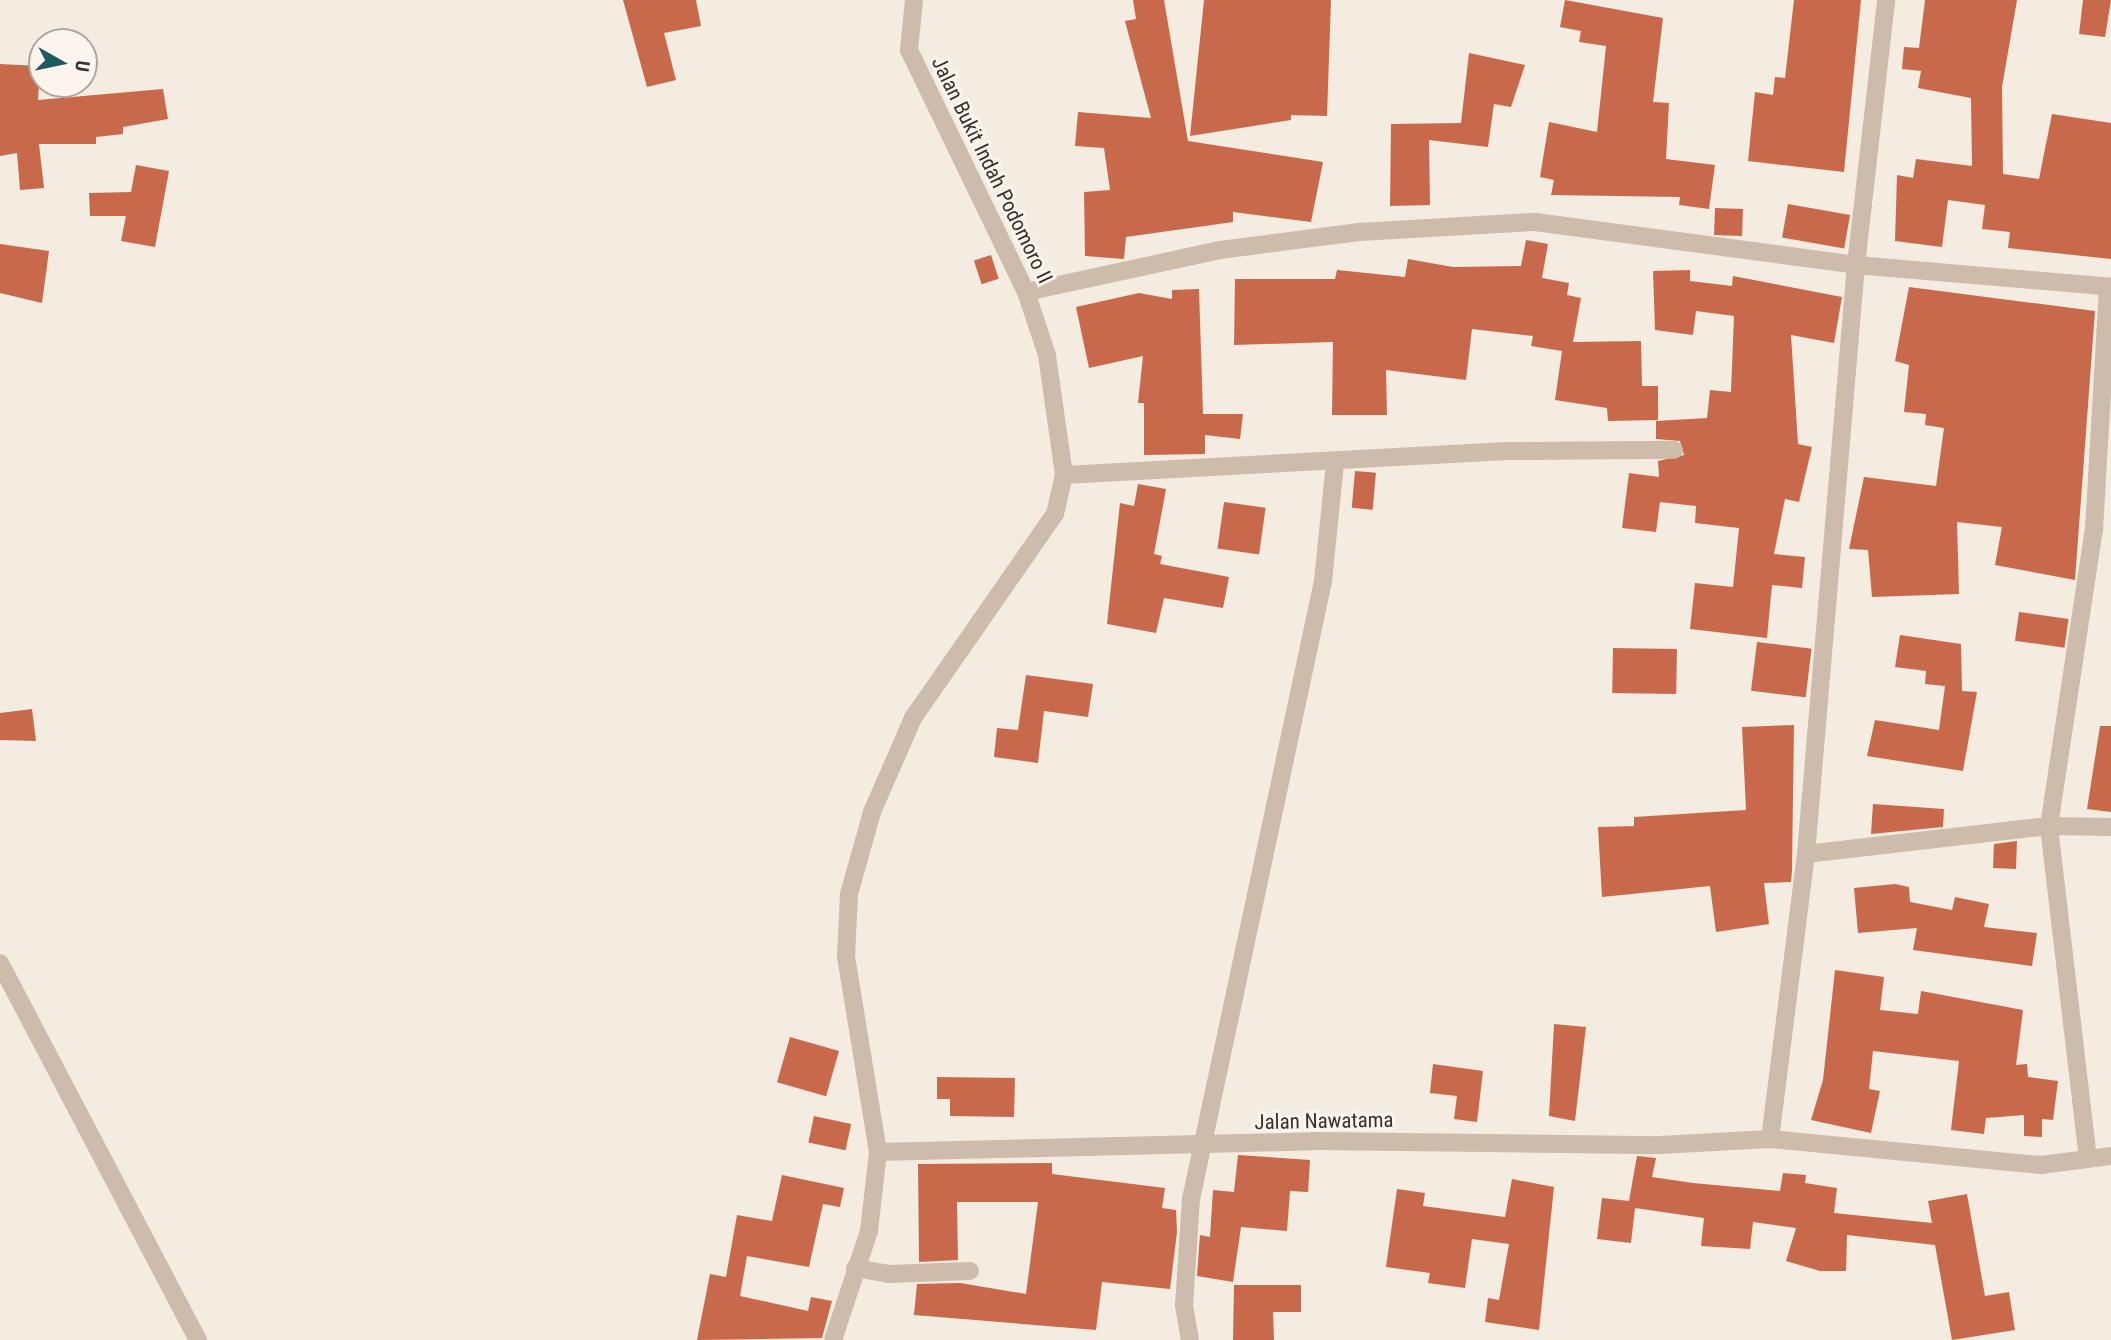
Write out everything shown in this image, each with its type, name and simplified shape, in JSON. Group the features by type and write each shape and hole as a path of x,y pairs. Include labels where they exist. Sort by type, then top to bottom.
{"street":[{"name":"Jalan Bukit Indah Podomoro II","path":"833,1340 869,1231 878,1152 846,956 849,894 865,836 913,718 1055,514 1064,475 1059,410 1026,292 909,50 914,0"},
{"path":"1770,1139 1806,854 1856,265 1886,0"},
{"path":"1026,292 1220,250 1450,225 1535,222 1856,265 2110,287 2094,530 2049,827 2088,1159"},
{"path":"1064,475 1674,450"},
{"path":"1190,1340 1184,1306 1200,1147 1279,803 1323,581 1335,462"},
{"path":"1806,854 2049,827 2111,827"},
{"path":"0,962 198,1340"},
{"name":"Jalan Nawatama","path":"878,1152 1200,1147 1314,1140 1660,1145 1770,1139 2041,1165 2111,1156"},
{"path":"855,1269 888,1275 970,1271"}],"building":[{"path":"623,0 696,0 701,26 664,33 676,80 647,87"},
{"path":"1133,0 1164,0 1188,141 1323,162 1311,222 1233,212 1233,222 1126,237 1124,259 1085,256 1084,192 1110,190 1104,148 1075,146 1078,112 1151,118 1125,21 1136,19"},
{"path":"1204,0 1331,0 1327,116 1291,115 1291,120 1190,136"},
{"path":"1565,0 1663,18 1653,102 1669,103 1666,159 1715,165 1709,209 1679,205 1680,197 1551,195 1554,180 1540,177 1549,122 1597,132 1606,46 1579,42 1581,31 1560,27"},
{"path":"1794,0 1861,0 1844,172 1748,161 1755,92 1773,95 1775,77 1785,78"},
{"path":"1925,0 2017,0 2002,87 2003,174 2039,179 2052,114 2111,123 2111,259 2008,248 2010,232 1982,229 1985,205 1948,200 1942,247 1895,241 1897,175 1913,178 1916,159 1972,166 1971,98 1918,88 1921,71 1902,69 1904,47 1919,48"},
{"path":"2083,0 2111,0 2105,37 2079,34"},
{"path":"1469,53 1525,65 1511,107 1494,104 1488,147 1429,140 1430,205 1390,206 1391,124 1461,123"},
{"path":"0,64 28,65 28,98 38,100 98,98 98,95 163,89 168,119 123,127 123,134 96,137 96,144 39,144 44,188 20,190 17,153 0,156"},
{"path":"136,165 169,171 155,247 121,241 126,216 90,216 89,193 131,192"},
{"path":"1788,204 1850,215 1844,248 1782,237"},
{"path":"1715,208 1743,209 1742,236 1714,235"},
{"path":"1526,240 1548,244 1542,278 1569,283 1567,295 1581,298 1573,342 1641,341 1642,386 1658,386 1658,420 1608,421 1607,408 1555,400 1562,351 1531,346 1533,336 1472,329 1466,380 1386,370 1387,415 1332,415 1333,342 1234,345 1235,279 1335,279 1337,270 1405,277 1408,259 1453,267 1521,266"},
{"path":"0,244 49,251 42,303 0,293"},
{"path":"991,255 999,279 982,284 974,261"},
{"path":"1690,270 1690,281 1732,286 1733,276 1842,297 1834,343 1791,335 1798,444 1812,447 1799,502 1785,499 1774,554 1805,557 1802,588 1772,585 1767,638 1690,629 1695,583 1733,587 1739,528 1695,523 1696,506 1660,502 1656,532 1622,528 1629,473 1659,477 1658,461 1684,455 1680,441 1656,439 1656,421 1707,418 1710,390 1731,392 1734,316 1696,311 1693,335 1655,330 1653,271"},
{"path":"1909,287 2095,311 2075,580 1995,565 2002,527 1957,522 1959,594 1872,597 1868,550 1849,549 1864,477 1936,486 1944,428 1925,425 1926,414 1904,412 1909,365 1895,361"},
{"path":"1199,289 1203,414 1243,414 1240,439 1205,435 1205,454 1144,455 1144,403 1138,403 1143,356 1089,368 1076,307 1139,293 1172,299 1172,290"},
{"path":"1355,471 1376,473 1373,510 1352,508"},
{"path":"1138,484 1166,489 1154,554 1162,556 1160,564 1229,577 1223,608 1164,598 1156,633 1107,624 1120,503 1134,506"},
{"path":"1224,502 1266,508 1259,554 1217,549"},
{"path":"2019,612 2069,619 2064,648 2015,641"},
{"path":"1900,635 1961,644 1962,691 1977,692 1963,771 1867,756 1875,720 1939,730 1945,686 1925,684 1926,671 1895,667"},
{"path":"1757,642 1812,649 1806,697 1751,691"},
{"path":"1613,648 1677,649 1676,694 1612,693"},
{"path":"1026,675 1093,684 1088,717 1044,711 1038,763 994,757 997,728 1018,730"},
{"path":"32,709 36,741 0,740 0,713"},
{"path":"1794,725 1791,882 1764,883 1769,924 1716,932 1710,886 1602,897 1598,827 1634,826 1634,817 1746,810 1742,727"},
{"path":"2100,726 2111,726 2111,812 2087,809"},
{"path":"1873,804 1944,809 1943,827 1871,834"},
{"path":"2017,841 2016,869 1993,868 1994,844"},
{"path":"1895,884 1909,887 1910,902 1952,910 1955,897 1989,904 1984,927 2037,933 2032,966 1913,950 1917,928 1858,933 1854,888"},
{"path":"1835,970 1884,977 1880,1010 1918,1014 1921,991 2023,1010 2016,1065 2027,1064 2028,1077 2058,1081 2053,1120 2042,1119 2042,1137 2024,1136 2024,1115 1986,1118 1984,1134 1951,1130 1959,1061 1873,1051 1869,1089 1880,1091 1871,1133 1811,1120 1823,1080"},
{"path":"1554,1024 1586,1027 1575,1121 1549,1116"},
{"path":"790,1037 839,1051 826,1096 777,1082"},
{"path":"1433,1064 1483,1071 1477,1122 1454,1119 1457,1096 1430,1093"},
{"path":"937,1077 1015,1078 1014,1117 950,1116 950,1099 937,1099"},
{"path":"814,1116 851,1124 846,1150 808,1142"},
{"path":"1238,1155 1310,1160 1308,1192 1290,1191 1287,1231 1241,1227 1233,1282 1197,1276 1200,1235 1210,1237 1213,1190 1234,1192"},
{"path":"1637,1156 1656,1158 1652,1177 1693,1183 1780,1191 1783,1173 1806,1175 1805,1183 1837,1188 1834,1213 1932,1223 1928,1201 1967,1194 1985,1296 2009,1292 2015,1330 1952,1340 1935,1245 1847,1235 1846,1271 1820,1271 1786,1261 1796,1228 1753,1222 1750,1249 1701,1246 1704,1218 1635,1208 1631,1243 1597,1239 1602,1198 1629,1201"},
{"path":"1052,1163 1052,1174 1165,1188 1162,1208 1176,1210 1177,1232 1170,1289 1102,1282 1096,1330 914,1315 917,1284 960,1283 1026,1294 1038,1202 957,1202 958,1260 919,1262 918,1164"},
{"path":"782,1175 844,1188 840,1207 823,1204 809,1267 747,1256 740,1296 808,1311 811,1297 832,1301 822,1338 697,1340 710,1274 726,1277 737,1215 772,1221"},
{"path":"1512,1179 1554,1187 1539,1330 1485,1322 1488,1298 1499,1300 1509,1244 1472,1239 1465,1288 1428,1283 1430,1273 1386,1267 1397,1189 1425,1193 1423,1206 1505,1217"},
{"path":"1234,1285 1301,1285 1301,1312 1273,1312 1274,1340 1233,1340"}]}
